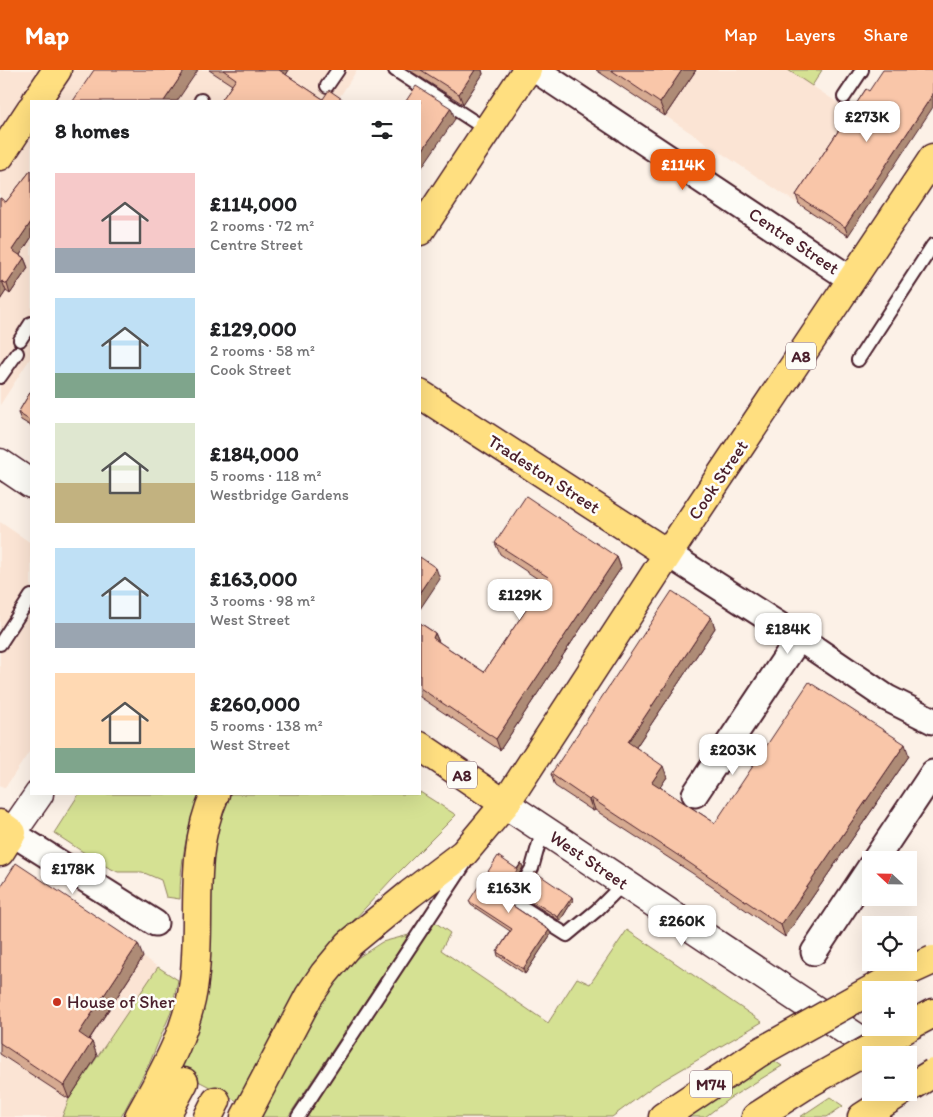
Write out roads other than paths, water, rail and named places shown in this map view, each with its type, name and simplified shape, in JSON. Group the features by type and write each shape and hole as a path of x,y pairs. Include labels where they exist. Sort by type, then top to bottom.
{"main road":[{"path":"37,100 57,70"},
{"path":"421,229 527,70"},
{"path":"0,156 20,122"},
{"name":"Cook Street","path":"245,1117 309,996 324,974 349,944 464,853 505,804 668,554 933,158"},
{"name":"Tradeston Street","path":"421,395 668,554"},
{"name":"West Street","path":"421,747 505,804"},
{"path":"139,1117 167,1066 191,1000 197,936 196,901 199,848 210,804 214,795"},
{"name":"M74","path":"663,1117 760,1052 887,981 933,960"},
{"path":"917,1022 933,1012"},
{"path":"756,1117 809,1083 892,1036"},
{"path":"917,1083 933,1073"},
{"path":"165,1117 184,1082"},
{"path":"862,1117 887,1101"}],"street":[{"name":"Centre Street","path":"536,70 852,280"},
{"path":"0,463 30,483"},
{"path":"668,554 799,638 887,698 933,722"},
{"path":"695,794 799,638"},
{"path":"881,851 933,773"},
{"path":"37,795 4,836 154,923"},
{"name":"West Street","path":"505,804 869,1046"},
{"path":"814,952 862,880"},
{"path":"917,1077 933,1088"}],"lane":[{"path":"328,86 338,70"},
{"path":"395,70 487,130"},
{"path":"844,98 862,70"},
{"path":"858,360 933,245"},
{"path":"20,340 30,325"},
{"path":"0,378 17,353"},
{"path":"0,644 30,598"},
{"path":"298,1117 505,804"},
{"path":"543,829 532,868 513,901 567,935 597,910 624,883"}],"place":[{"name":"House of Sher","path":"57,1002"}]}
